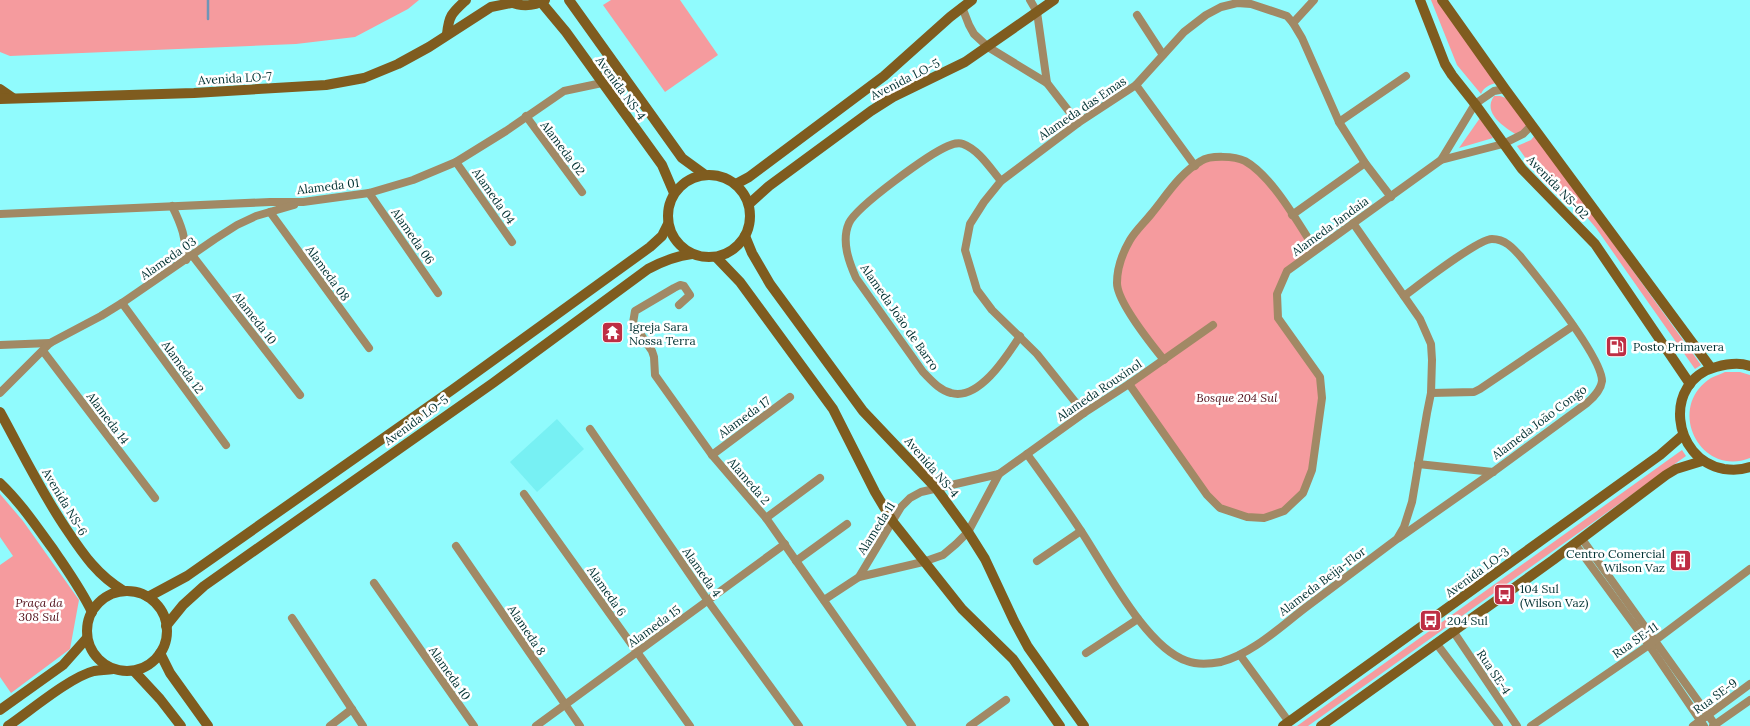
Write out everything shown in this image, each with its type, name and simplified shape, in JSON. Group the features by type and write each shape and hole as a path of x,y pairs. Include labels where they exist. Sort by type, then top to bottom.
{"street":[{"path":"447,34 448,21 466,0"},
{"name":"Avenida NS-4","path":"569,0 682,158 704,174"},
{"name":"Avenida LO-5","path":"736,184 749,177 877,82 972,0"},
{"path":"1030,0 1037,12 1047,82"},
{"name":"Avenida LO-5","path":"749,204 769,186 871,111 894,97 951,69 988,47 1054,0"},
{"path":"1314,0 1294,23 1339,122 1365,163 1391,197"},
{"name":"Avenida NS-02","path":"1420,0 1444,64 1522,169 1595,244 1690,384"},
{"name":"Avenida NS-02","path":"1442,0 1505,89 1711,368"},
{"name":"Avenida LO-7","path":"0,99 194,93 326,86 364,78 398,64 429,47 491,7 508,1 521,5 531,5 543,1"},
{"name":"Avenida NS-4","path":"543,1 662,165 674,193"},
{"name":"Alameda das Emas","path":"1084,413 1048,367 1020,336 992,310 977,290 965,250 970,224 984,202 1001,181 1034,154 1136,85 1184,32 1206,14 1237,1 1269,9 1287,16 1294,23"},
{"path":"962,7 974,34 988,47 1047,82 1078,123"},
{"path":"1137,15 1164,55"},
{"path":"1339,122 1406,76"},
{"name":"Alameda 01","path":"0,214 303,202 369,193 413,180 456,162 564,91 602,83"},
{"path":"1136,85 1195,166"},
{"name":"Alameda Jandaia","path":"1441,160 1475,104 1494,91 1505,89"},
{"path":"0,90 13,98"},
{"name":"Alameda 02","path":"526,116 582,192"},
{"name":"Alameda Jandaia","path":"1129,384 1208,495 1220,508 1247,517 1264,518 1284,511 1303,493 1312,470 1322,398 1320,376 1278,318 1277,294 1287,271 1441,160 1503,144 1523,134 1532,124"},
{"name":"Alameda João de Barro","path":"1001,181 985,162 962,144 955,143 946,146 932,154 874,198 850,222 846,234 848,261 856,278 923,372 933,382 951,393 962,394 976,388 1005,358 1020,336"},
{"path":"1164,360 1146,338 1124,304 1117,284 1120,262 1130,240 1182,176 1202,160 1224,156 1244,160 1261,174 1292,215 1315,250"},
{"name":"Alameda 04","path":"456,162 512,242"},
{"path":"1292,215 1365,163"},
{"path":"704,174 725,177 736,184 744,193 749,204 750,226 746,236 733,249 716,257 706,258 692,254 681,247 672,237 668,224 668,208 674,193 687,180 704,174"},
{"name":"Alameda 06","path":"369,193 438,293"},
{"name":"Alameda 03","path":"50,343 122,303 237,225 256,216 303,202"},
{"path":"172,206 185,238 189,257"},
{"name":"Alameda 08","path":"270,212 369,348"},
{"name":"Alameda Beija-Flor","path":"1027,454 1081,530 1138,620 1155,640 1186,661 1202,664 1219,662 1240,655 1397,539 1404,527 1412,502 1431,393 1431,344 1420,319 1353,223"},
{"name":"Avenida LO-5","path":"148,597 187,576 452,390 650,247 662,236 668,224"},
{"name":"Avenida NS-4","path":"746,236 752,253 770,284 855,400 936,488 968,532 985,559 1014,622 1028,647 1084,726"},
{"name":"Alameda João Congo","path":"1404,296 1473,248 1490,239 1501,240 1512,247 1521,257 1573,326 1593,358 1602,381 1599,389 1587,403 1493,472"},
{"name":"Avenida LO-5","path":"166,626 183,605 204,586 493,382 648,269 664,260 692,254"},
{"name":"Alameda 10","path":"189,257 300,395"},
{"path":"716,257 740,282 833,409 875,492 893,522 923,562 962,608 1013,659 1060,726"},
{"name":"Alameda 2","path":"679,305 690,295 684,286 680,285 635,311 633,323 652,351 655,375 712,455 766,518 912,726"},
{"name":"Alameda 12","path":"122,303 226,444"},
{"name":"Alameda Rouxinol","path":"998,474 1213,325"},
{"path":"1431,393 1474,392 1573,326"},
{"path":"0,345 50,343"},
{"path":"0,393 50,343"},
{"name":"Alameda 14","path":"43,351 156,498"},
{"path":"1749,469 1723,469 1702,461 1690,450 1683,436 1679,418 1682,400 1690,384 1700,375 1711,368 1728,363 1750,366"},
{"name":"Alameda 17","path":"712,455 790,398"},
{"name":"Avenida NS-6","path":"0,412 44,494 88,562 110,583 124,591"},
{"name":"Alameda 4","path":"590,429 708,600 799,726"},
{"name":"Avenida LO-3","path":"1286,724 1660,455 1683,436"},
{"path":"1323,725 1579,541 1666,475 1676,469 1702,461"},
{"path":"1418,464 1493,472"},
{"path":"1397,539 1493,472"},
{"name":"Alameda 11","path":"859,577 901,507 910,498 936,488 998,474"},
{"name":"Alameda 11","path":"824,600 859,577 923,562 943,555 968,532 998,474"},
{"path":"766,518 820,478"},
{"path":"0,483 22,507 40,531 79,587 92,612"},
{"name":"Alameda 6","path":"524,494 690,726"},
{"path":"796,561 847,524"},
{"path":"1037,561 1081,530"},
{"path":"1579,541 1652,643 1708,714 1715,726"},
{"name":"Alameda 15","path":"536,726 785,544"},
{"name":"Alameda 8","path":"456,546 580,726"},
{"name":"Rua SE-11","path":"1531,726 1652,643 1750,569"},
{"name":"Alameda 10","path":"374,583 474,726"},
{"path":"124,591 136,592 148,597 163,614 166,626 166,640 160,653 149,664 134,671 124,672 113,669 101,662 92,652 87,638 86,629 92,612 100,601 111,594 124,591"},
{"path":"292,618 363,726"},
{"path":"1086,653 1138,620"},
{"name":"Rua SE-4","path":"1453,630 1516,726"},
{"path":"0,710 62,664 87,638"},
{"path":"1436,643 1499,726"},
{"path":"1652,643 1703,723"},
{"path":"160,653 170,673 208,726"},
{"path":"1240,655 1286,724"},
{"path":"8,726 71,682 95,671 113,669"},
{"path":"134,671 181,726"},
{"name":"Rua SE-9","path":"1693,726 1703,723 1708,714 1750,684"},
{"path":"970,726 1006,700"},
{"name":"Rua SE-9","path":"1715,726 1750,700"},
{"path":"330,726 352,709"}],"shaded area":[{"path":"557,419 584,449 537,492 510,462"}],"green space":[{"path":"0,0 419,0 408,9 355,37 296,44 10,56 0,52"},
{"path":"611,0 680,0 718,55 665,92 603,5"},
{"path":"1431,0 1439,0 1496,83 1487,87 1481,94 1457,65"},
{"path":"1494,96 1506,98 1526,124 1525,131 1517,135 1496,119 1491,108"},
{"path":"1480,118 1493,138 1459,148"},
{"path":"1535,135 1701,365 1695,369 1596,228 1580,209 1558,193 1536,173 1517,146 1531,140"},
{"name":"Bosque 204 Sul","path":"1202,160 1244,160 1261,174 1315,249 1287,271 1277,294 1278,318 1320,377 1312,470 1303,493 1284,511 1264,518 1220,508 1129,384 1163,360 1146,338 1117,285 1130,239 1182,176"},
{"path":"1725,372 1740,372 1750,375 1750,458 1732,461 1716,458 1704,449 1694,436 1690,421 1691,406 1697,391 1711,378"},
{"path":"1682,450 1686,456 1308,726 1297,726"},
{"name":"Praça da 308 Sul","path":"0,494 23,521 79,600 70,649 11,693 0,677 0,565 13,556 0,537"}],"waterway":[{"path":"208,0 208,19"}],"place":[{"name":"Igreja Sara Nossa Terra","path":"613,333"},
{"name":"Posto Primavera","path":"1617,346"},
{"name":"Centro Comercial Wilson Vaz","path":"1681,560"},
{"name":"104 Sul (Wilson Vaz)","path":"1504,595"},
{"name":"204 Sul","path":"1431,620"}]}
